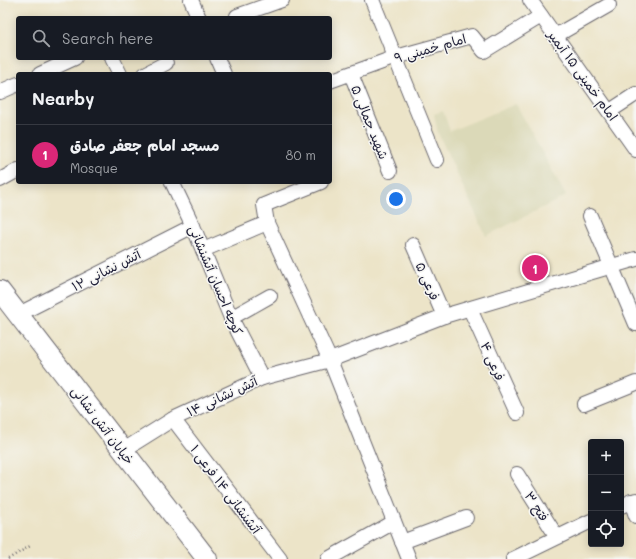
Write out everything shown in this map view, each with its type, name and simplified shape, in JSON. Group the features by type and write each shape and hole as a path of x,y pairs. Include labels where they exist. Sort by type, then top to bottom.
{"street":[{"path":"191,0 198,16"},
{"path":"237,16 282,0"},
{"path":"372,0 437,160"},
{"name":"امام خمینی ۱۵ آبمیر","path":"530,0 610,111 636,150"},
{"path":"555,36 609,5"},
{"name":"امام خمینی ۹","path":"332,80 396,57 472,36 484,51 541,16"},
{"path":"44,72 71,60"},
{"path":"113,60 119,72"},
{"path":"218,60 223,72"},
{"path":"149,72 166,63"},
{"name":"شهید جمالی ۵","path":"351,74 390,171"},
{"path":"0,92 16,85"},
{"path":"610,111 636,94"},
{"path":"0,180 16,171"},
{"name":"کوچه احسان آتشنشانی","path":"173,184 193,226 231,318 262,378"},
{"path":"316,184 264,205 267,223 330,360 409,559"},
{"path":"590,216 636,324"},
{"path":"203,250 267,223"},
{"name":"آتش نشانی ۱۲","path":"19,314 193,226"},
{"name":"فرعی ۵","path":"413,245 444,316"},
{"name":"آتش نشانی ۱۴","path":"122,451 173,419 262,378 330,360 444,316 636,259"},
{"name":"خیابان آتش نشانی","path":"0,291 122,451 207,559"},
{"path":"231,318 270,296"},
{"name":"فرعی ۴","path":"470,309 517,413"},
{"path":"584,404 636,383"},
{"name":"آتشنشانی ۱۴ فرعی ۱","path":"173,419 280,559"},
{"name":"فتح ۳","path":"517,474 557,537"},
{"path":"629,502 636,516"},
{"path":"402,542 466,518"},
{"path":"328,559 394,522"},
{"path":"513,559 588,522"}],"path":[{"path":"8,559 32,545"}],"shaded area":[{"path":"516,104 566,196 486,236 438,133 434,114 443,111 450,131"}],"place":[{"name":"مسجد امام جعفر صادق","path":"535,268"}]}
